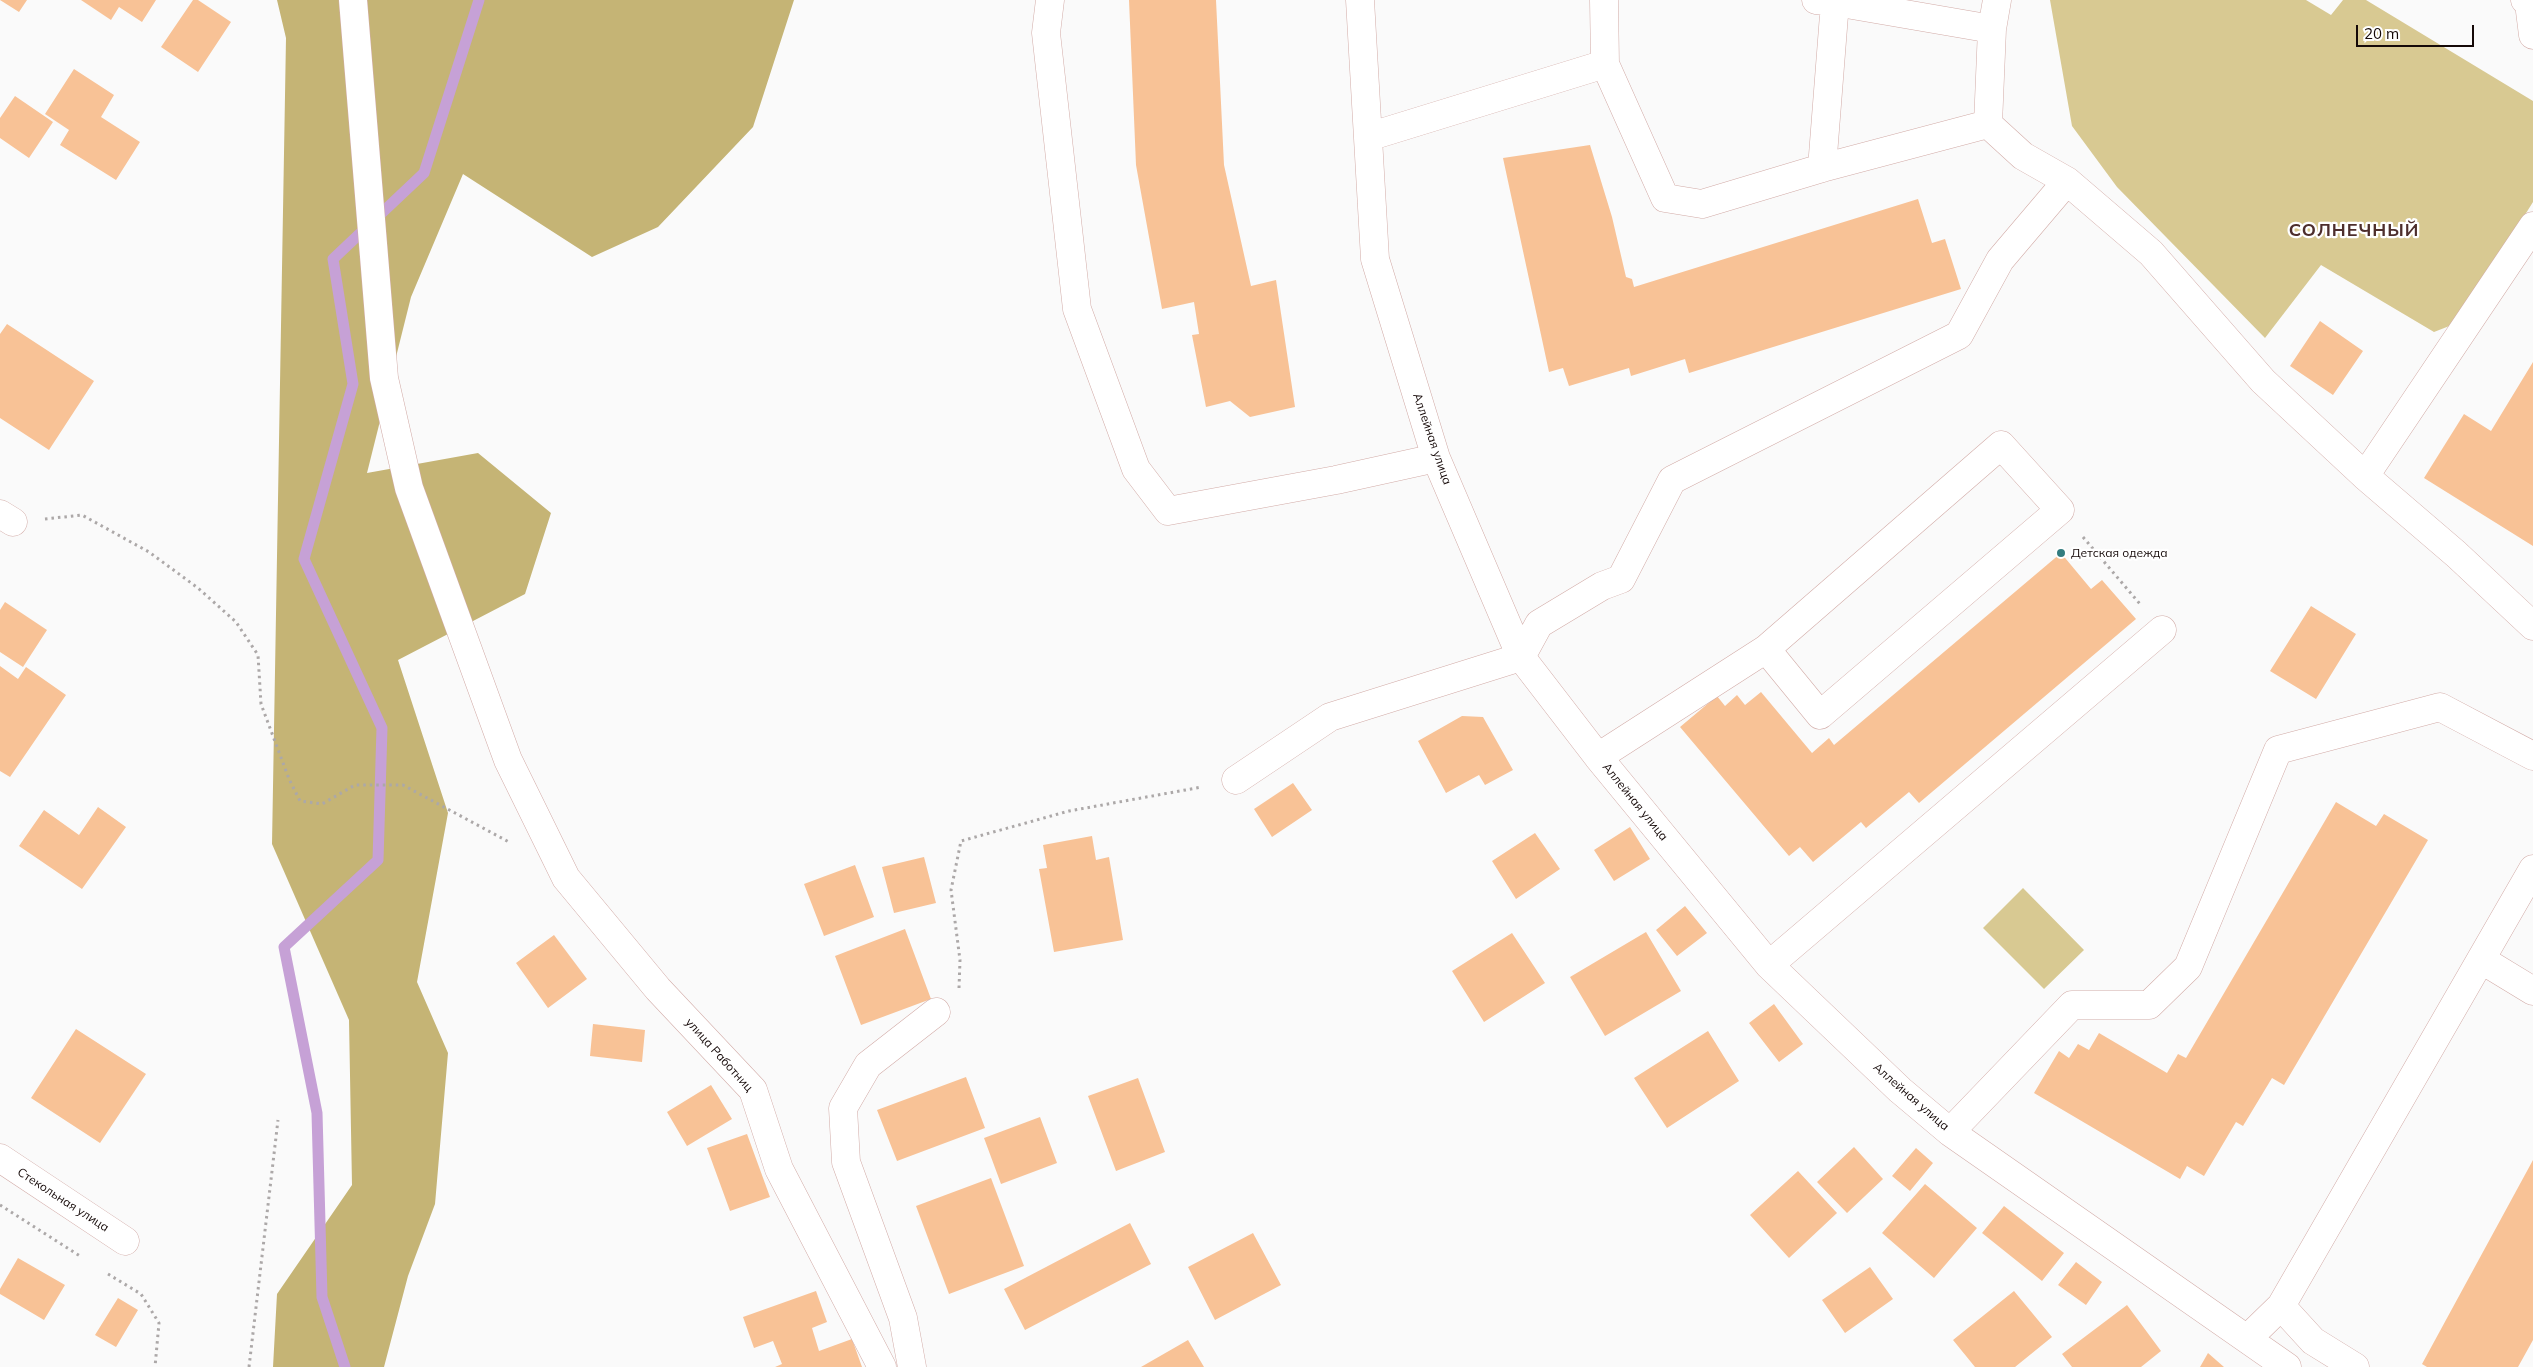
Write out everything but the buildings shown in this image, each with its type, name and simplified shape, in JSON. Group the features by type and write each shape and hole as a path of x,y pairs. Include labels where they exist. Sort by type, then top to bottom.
{"street":[{"name":"улица Работниц","path":"353,0 384,378 409,488 508,760 566,878 658,989 753,1090 779,1168 882,1367"},
{"path":"1050,0 1046,33 1077,309 1136,469 1168,511 1336,480 1436,458"},
{"name":"Аллейная улица","path":"1360,0 1375,260 1436,458 1521,657 1598,757 1770,965 1900,1090 1950,1132 2287,1367"},
{"path":"1604,0 1605,64 1665,198 1702,204 1822,168 1988,124"},
{"path":"1997,0 1992,29 1988,124 2023,156 2067,181 2151,253 2263,381 2365,476 2456,554 2533,626"},
{"path":"2525,0 2529,3 2533,35"},
{"path":"1822,168 1826,1 1992,29"},
{"path":"1368,137 1605,64"},
{"path":"1236,780 1330,717 1521,657 1539,624 1602,586 1620,579 1672,480 1959,335 2000,260 2067,181"},
{"path":"2365,476 2529,241"},
{"path":"1598,757 1766,649 2000,445 2060,510 1820,714 1766,649"},
{"path":"1770,965 2162,630"},
{"path":"1950,1132 2072,1004 2149,1005 2188,967 2278,750 2440,707 2533,756"},
{"path":"2247,1339 2281,1306 2533,869"},
{"path":"2482,960 2533,992"},
{"path":"912,1367 903,1318 846,1162 843,1108 868,1065 936,1012"},
{"name":"Стекольная улица","path":"0,1158 126,1241"},
{"path":"2281,1306 2313,1340 2355,1367"}],"path":[{"path":"2060,510 2162,630"},
{"path":"6,518 82,515 149,552 198,588 236,622 258,655 261,704 289,779 300,801 322,804 355,785 403,785 511,843"},
{"path":"936,1012 961,986 951,890 961,841 1069,811 1236,780"},
{"path":"249,1367 278,1120"},
{"path":"0,1205 83,1258"},
{"path":"108,1273 141,1294 159,1323 155,1367"}],"shaded area":[{"path":"277,0 794,0 753,127 658,227 592,257 463,174 411,297 367,473 478,453 551,513 525,594 398,660 448,813 417,982 448,1053 435,1204 408,1276 384,1367 273,1367 277,1294 352,1185 349,1020 272,844 286,38"},
{"path":"2050,0 2306,0 2331,15 2343,0 2366,0 2533,101 2533,202 2457,323 2434,332 2321,265 2265,338 2117,187 2072,126"},
{"path":"2023,888 2084,950 2044,989 1983,928"}],"waterway":[{"path":"345,1367 322,1297 317,1113 284,947 378,860 382,728 304,559 353,384 333,259 424,173 479,0"}],"place":[{"name":"Детская одежда","path":"2061,553"}],"district":[{"name":"СОЛНЕЧНЫЙ","path":"2354,231"}]}
